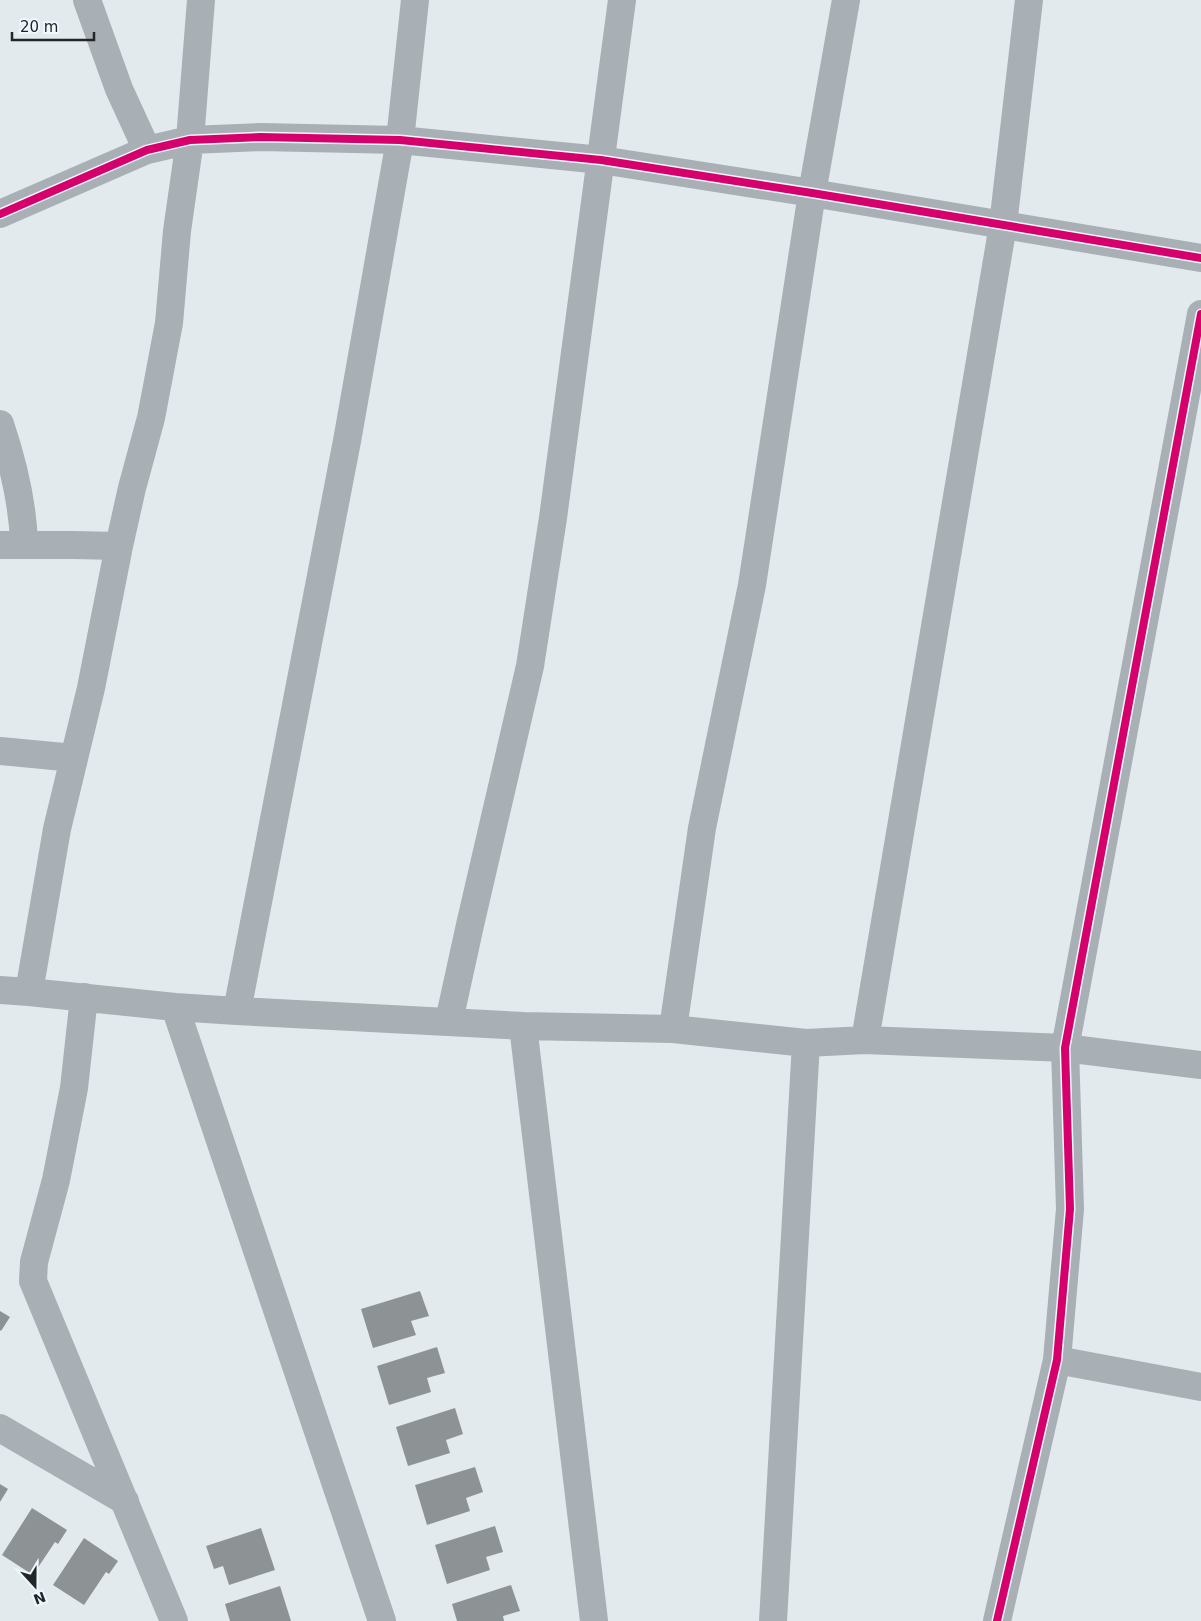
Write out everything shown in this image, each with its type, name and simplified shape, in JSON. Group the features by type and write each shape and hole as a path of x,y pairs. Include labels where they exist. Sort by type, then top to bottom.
{"street":[{"path":"87,0 119,89 147,150"},
{"path":"29,992 56,829 91,688 119,546 151,418 169,323 177,231 190,140 201,0"},
{"path":"237,1011 347,441 400,140 415,0"},
{"path":"449,1021 530,666 554,508 622,0"},
{"path":"673,1029 702,828 752,585 812,193 846,0"},
{"path":"866,1040 1003,225 1029,0"},
{"path":"0,214 147,150 190,140 260,137 400,140 601,160 1201,258"},
{"path":"997,1621 1057,1360 1070,1209 1065,1048 1201,314"},
{"path":"0,424 9,451 22,518 12,544 119,546"},
{"path":"0,751 74,758"},
{"path":"0,990 175,1007 523,1026 673,1029 806,1043 866,1040 1065,1048 1201,1066"},
{"path":"84,997 74,1088 56,1180 34,1262 33,1281 174,1621"},
{"path":"175,1007 382,1621"},
{"path":"523,1026 594,1621"},
{"path":"773,1621 806,1043"},
{"path":"1057,1360 1201,1387"},
{"path":"0,1428 125,1501"}],"building":[{"path":"420,1291 429,1316 411,1321 416,1335 373,1348 361,1309"},
{"path":"0,1311 10,1317 1,1331 0,1330"},
{"path":"437,1347 445,1373 427,1378 431,1392 389,1405 377,1366"},
{"path":"455,1408 463,1434 446,1440 450,1453 408,1466 396,1427"},
{"path":"475,1467 483,1492 466,1498 470,1511 427,1525 415,1485"},
{"path":"0,1484 8,1489 0,1502"},
{"path":"32,1508 67,1530 58,1544 55,1542 33,1575 2,1555"},
{"path":"495,1526 503,1552 486,1557 490,1570 447,1584 435,1545"},
{"path":"261,1528 275,1570 229,1585 223,1566 214,1569 206,1546"},
{"path":"84,1538 118,1561 109,1574 106,1572 84,1605 53,1585"},
{"path":"511,1585 520,1611 503,1616 504,1621 457,1621 452,1604"},
{"path":"280,1586 291,1621 230,1621 225,1604"}],"cycle path":[{"path":"0,214 147,150 190,140 260,137 400,140 601,160 1201,258"},
{"path":"997,1621 1057,1360 1070,1209 1065,1048 1201,314"}]}
